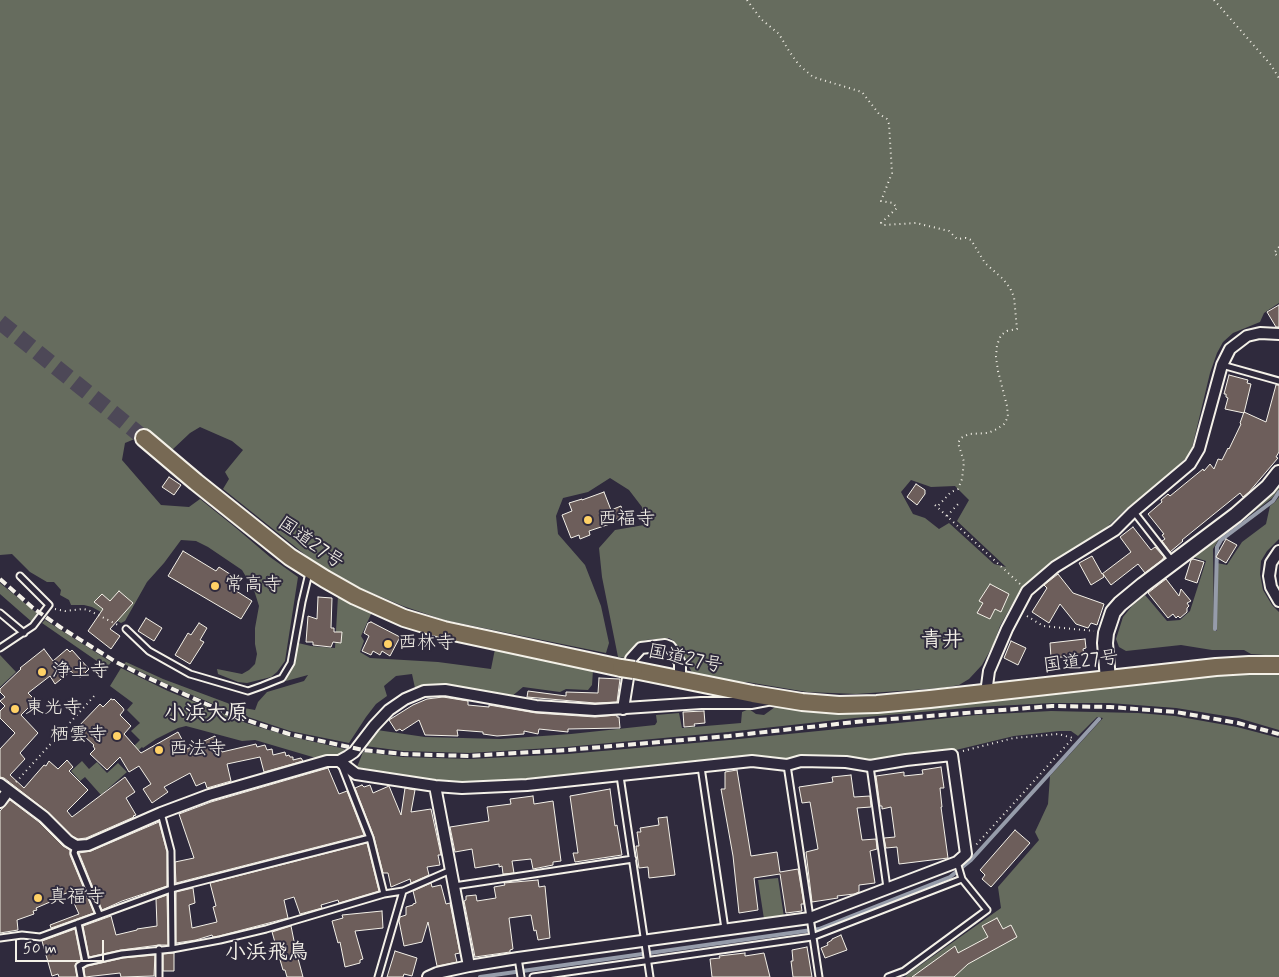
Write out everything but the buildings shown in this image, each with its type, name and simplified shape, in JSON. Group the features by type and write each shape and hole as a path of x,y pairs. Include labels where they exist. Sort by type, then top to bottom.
{"highway":[{"name":"国道27号","path":"144,438 268,539 310,570 355,596 388,612 422,624 680,680 775,698 821,704 858,704 986,693 1216,668 1279,665"}],"main road":[{"path":"1108,680 1106,633 1113,612 1120,604 1243,510 1268,487 1279,473"}],"street":[{"path":"986,693 989,671 1016,610 1027,591 1055,567 1115,530 1195,458 1200,449 1222,365 1230,349 1247,336 1260,333 1279,334"},
{"path":"1279,551 1271,563 1269,576 1271,587 1279,601"},
{"path":"623,709 631,659 641,648 665,645 670,647 680,663 680,680"},
{"path":"0,802 4,788 44,817 68,841 76,846 88,845 161,813 209,795 327,761 339,760 354,752 389,710 405,699 424,691 445,690 536,706 595,710 701,703 751,703 775,698"},
{"path":"339,760 356,774 435,786 483,787 620,776 752,761 787,765 801,761 846,762 870,766 952,755 966,854 958,864 887,888 810,921 725,930 646,945 519,962 469,966 437,973 428,977"},
{"path":"435,786 469,966"}],"lane":[{"path":"1222,365 1279,381"},
{"path":"1133,512 1174,562"},
{"path":"126,628 149,651 190,674 248,691 282,678 291,662 310,570"},
{"path":"0,648 24,633 39,619 49,605 20,576"},
{"path":"0,613 24,633"},
{"path":"339,760 370,838 384,894"},
{"path":"787,765 818,977"},
{"path":"870,766 887,888"},
{"path":"701,767 725,930"},
{"path":"620,776 650,977"},
{"path":"161,813 171,851 172,949"},
{"path":"0,938 22,935 40,937 171,889 370,838"},
{"path":"76,846 74,854 100,914"},
{"path":"454,886 633,859"},
{"path":"888,977 904,971 987,910 962,876 958,864"},
{"path":"81,977 79,966 86,962 122,954 172,949 220,940 384,894 403,891 451,870"},
{"path":"533,977 648,958 812,935 962,876"},
{"path":"378,977 403,891"},
{"path":"78,923 86,962"},
{"path":"159,949 159,977"},
{"path":"519,962 521,976"}],"path":[{"path":"747,0 761,18 779,34 799,65 813,76 862,92 879,114 887,119 889,124 892,173 882,202 893,203 897,208 882,223 884,226 916,222 949,231 957,239 966,238 971,240 985,263 1010,288 1014,297 1017,329 1007,331 1001,335 997,345 996,357 1008,417 997,430 988,433 969,434 961,438 958,443 964,462 962,478 958,489 951,492 936,506 1027,591"},
{"path":"1214,0 1271,65 1279,78"},
{"path":"1279,247 1274,253 1279,257"},
{"path":"946,516 960,504"},
{"path":"49,605 58,611 65,612 88,610 126,628"},
{"path":"1016,610 1043,626 1106,633"},
{"path":"4,788 96,694"},
{"path":"952,755 1014,738 1058,734 1073,738 966,854"}],"green space":[{"path":"0,0 1279,0 1279,303 1264,313 1260,322 1233,333 1223,342 1210,373 1192,448 1187,457 1160,483 1127,508 1107,527 1069,551 1030,580 1019,592 1000,626 993,645 982,665 969,679 959,685 942,688 856,694 807,692 747,682 740,683 693,674 674,641 669,638 638,642 626,658 618,657 602,577 599,548 615,530 644,525 642,507 629,490 610,478 588,492 563,498 556,516 558,534 585,565 601,606 609,643 606,653 444,620 403,606 360,588 313,561 223,489 229,479 225,472 243,450 232,441 200,427 190,433 172,450 149,433 125,443 122,460 161,505 189,507 200,499 270,557 298,577 285,661 271,677 247,683 238,682 218,674 217,669 242,674 255,664 257,654 255,628 259,606 254,590 242,570 196,541 181,540 147,582 125,621 121,623 92,607 71,605 69,600 60,595 61,590 54,582 47,582 30,572 12,554 0,555","holes":["911,480 931,487 955,486 969,500 957,521 1006,567 994,564 949,523 939,529 925,518 913,514 901,492"]},
{"path":"1279,483 1279,489 1272,498 1219,539 1213,549 1214,630 1217,631 1217,563 1227,565 1242,542 1266,524 1270,506 1279,497 1279,539 1267,551 1261,561 1260,574 1263,590 1272,605 1279,612 1279,656 1251,654 1244,650 1212,650 1181,645 1126,651 1119,647 1116,639 1123,617 1145,595 1167,621 1180,620 1190,611 1206,561 1190,556"},
{"path":"0,583 38,614 32,622 0,594"},
{"path":"338,596 372,612 361,636 364,641 360,652 370,658 438,662 491,669 495,649 593,670 592,685 588,690 566,689 560,692 523,687 511,697 439,685 415,688 412,674 396,676 384,686 387,696 376,704 349,743 290,731 227,710 124,664 126,662 163,679 238,707 255,710 258,702 267,692 304,681 308,675 286,681 294,665 298,643 335,648"},
{"path":"45,620 111,662 107,668 42,623"},
{"path":"0,655 16,672 0,687"},
{"path":"121,668 168,691 246,723 288,736 345,749 341,754 325,755 316,758 255,740 242,741 186,726 156,739 133,755 128,752 140,740 131,731 140,723 127,710 133,703 110,686"},
{"path":"1226,674 1279,674 1279,730 1238,718 1176,708 1109,703 1052,703 977,707 855,718 566,747 469,753 403,751 365,746 372,734 377,730 425,737 500,739 655,725 657,722 656,715 679,713 682,728 741,723 742,712 749,709 756,714 764,715 775,707 781,706 918,708"},
{"path":"1051,711 1138,713 1175,716 1237,727 1279,738 1279,977 905,977 1001,908 998,887 1039,840 1035,832 1048,804 1050,776 1103,718 1097,717 1078,736 1071,731 1059,731 1014,736 956,750 870,761 818,755 781,761 527,781 464,784 436,782 360,770 357,767 363,752 403,757 470,759 567,754 977,715"},
{"path":"82,761 89,769 97,762 107,773 118,763 127,772 101,795 85,777 80,781 71,771"},
{"path":"778,878 784,917 764,919 758,880"}],"waterway":[{"path":"1215,629 1217,547 1221,540 1273,501 1279,492"},
{"path":"480,977 819,929 950,877 971,860 1099,719"}],"tunnel":[{"path":"0,322 144,438"}],"railway":[{"path":"0,579 33,608 60,627 116,662 144,676 226,713 267,727 289,734 363,750 403,754 469,756 567,750 729,736 855,722 1052,706 1110,707 1176,712 1238,723 1279,734"}],"place":[{"name":"西福寺","path":"588,520"},
{"name":"常高寺","path":"215,586"},
{"name":"西林寺","path":"388,644"},
{"name":"浄土寺","path":"42,672"},
{"name":"東光寺","path":"15,709"},
{"name":"栖雲寺","path":"117,736"},
{"name":"西法寺","path":"159,750"},
{"name":"真福寺","path":"38,898"}],"district":[{"name":"青井","path":"942,642"},
{"name":"小浜大原","path":"206,715"},
{"name":"小浜飛鳥","path":"267,954"}]}
